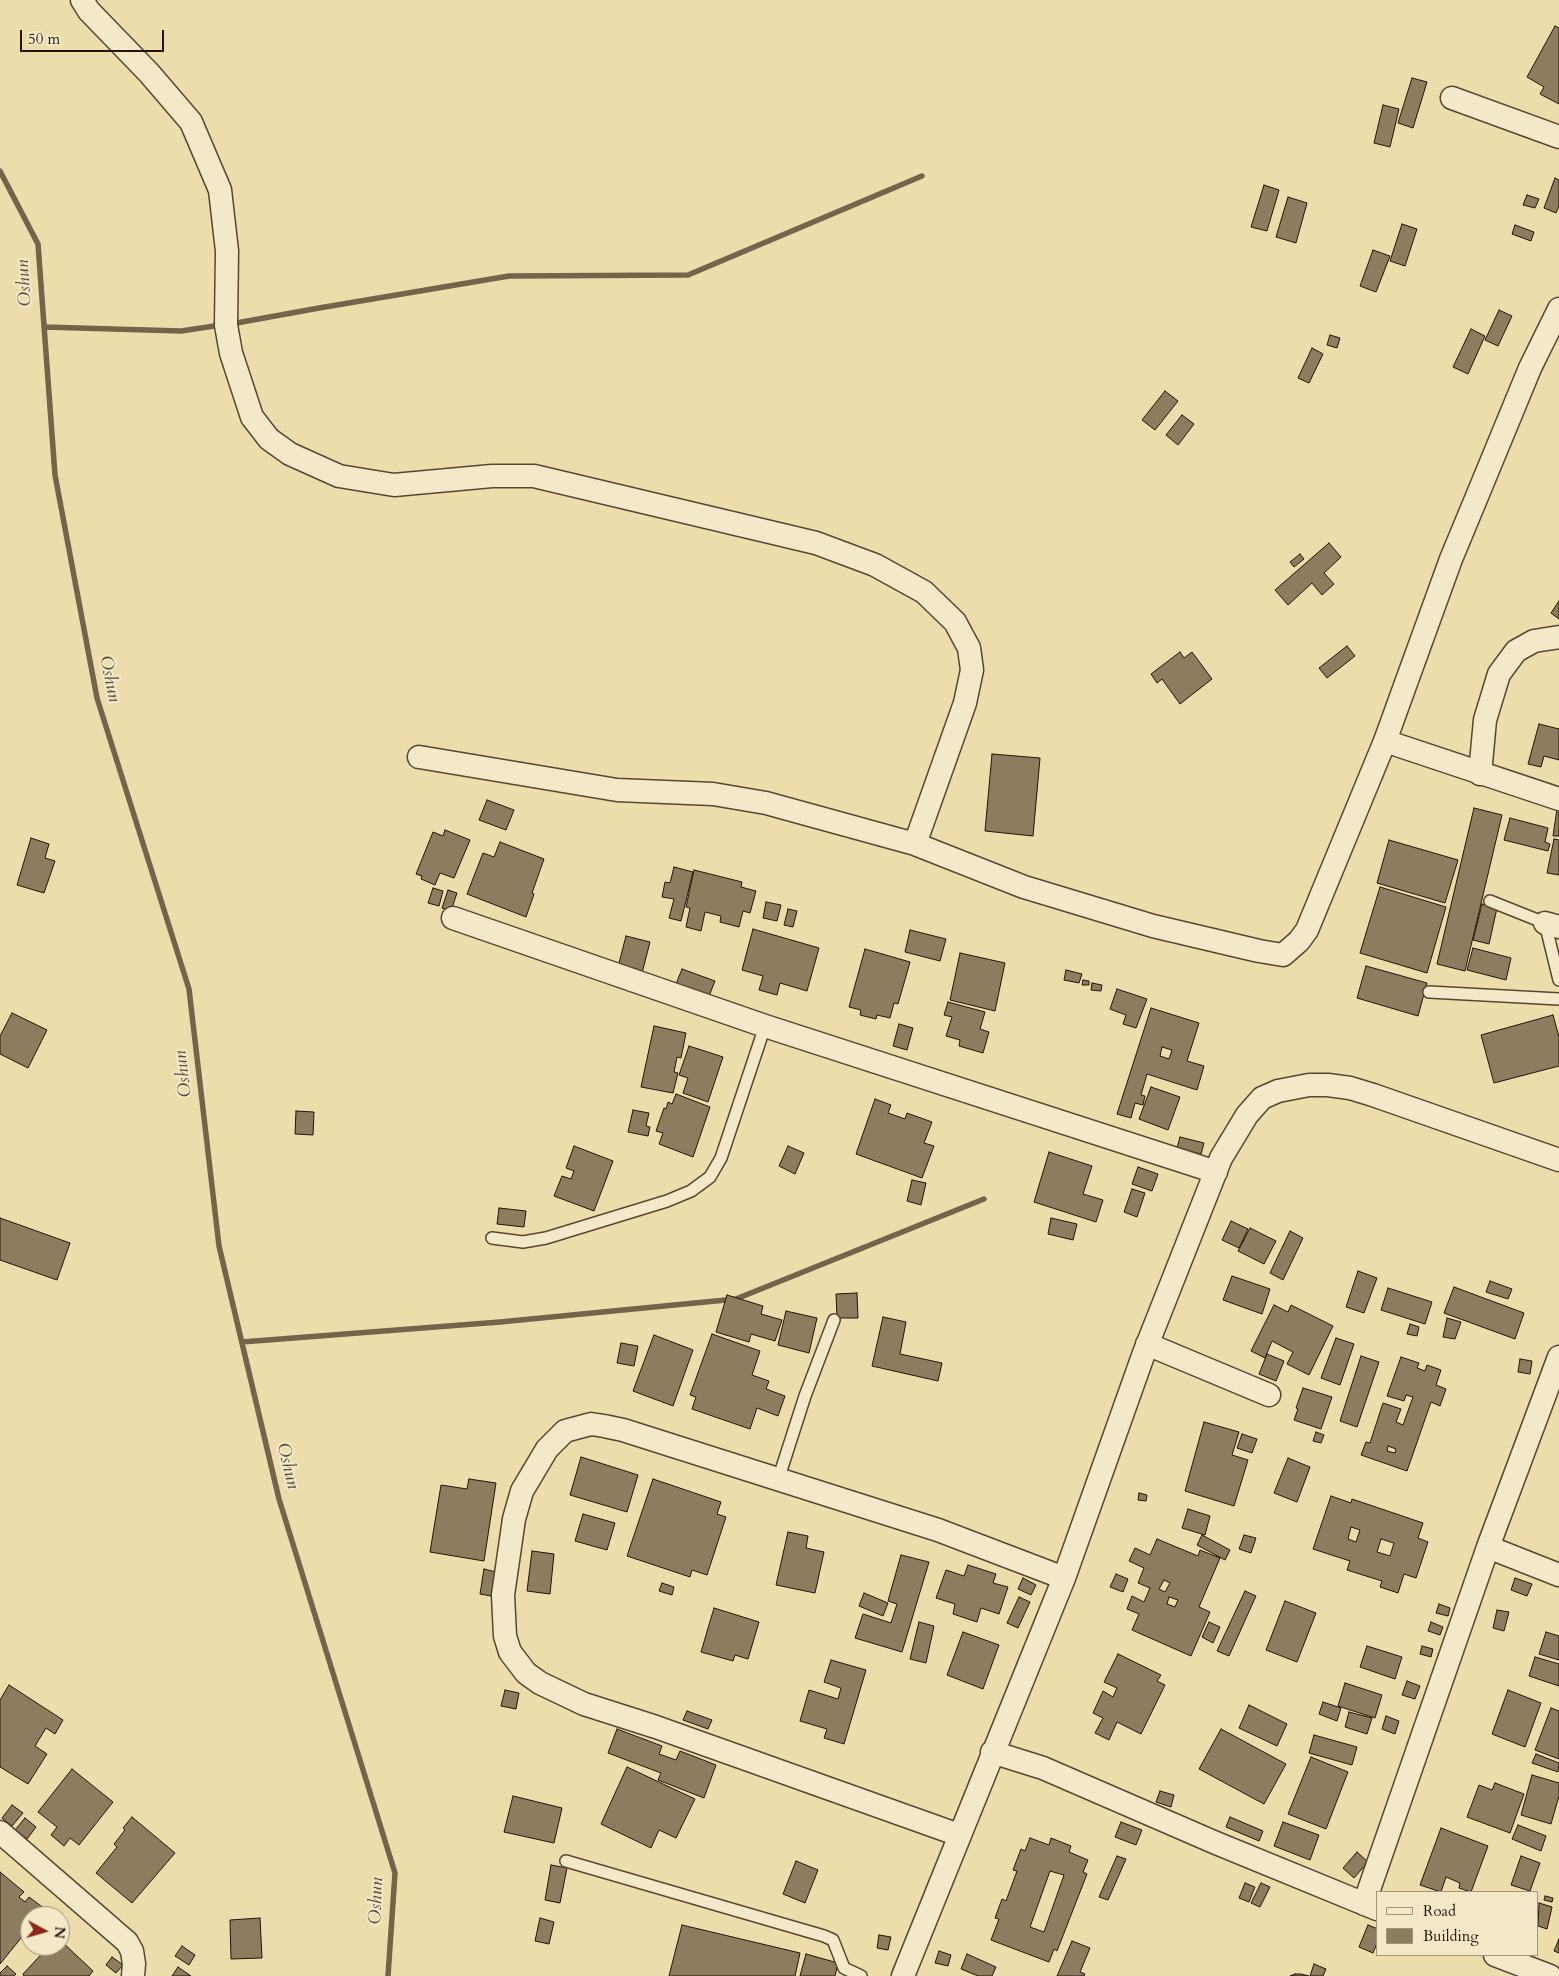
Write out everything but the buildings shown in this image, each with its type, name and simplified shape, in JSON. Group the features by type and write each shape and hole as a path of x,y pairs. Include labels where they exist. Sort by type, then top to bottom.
{"street":[{"path":"82,0 192,122 220,190 227,251 226,325 231,353 252,417 269,439 290,454 339,476 394,484 492,476 534,476 816,544 875,565 924,592 955,622 969,648 972,670 965,703 915,844"},
{"path":"1452,98 1559,137"},
{"path":"419,757 617,790 713,794 766,803 915,844 1024,887 1144,924 1259,951 1283,954 1299,941 1307,930 1385,740 1451,559 1530,368 1559,309"},
{"path":"1480,774 1485,720 1499,674 1516,651 1534,641 1559,637"},
{"path":"1385,740 1480,774 1559,799"},
{"path":"453,918 765,1026 1216,1172"},
{"path":"903,1976 1064,1578 1147,1344 1221,1158 1247,1115 1262,1098 1278,1091 1309,1085 1350,1088 1559,1160"},
{"path":"1147,1344 1269,1394"},
{"path":"1376,1891 1488,1548 1559,1357"},
{"path":"959,1835 656,1727 584,1704 540,1683 526,1673 510,1652 505,1636 503,1595 514,1519 522,1490 547,1449 565,1430 591,1424 623,1430 938,1530 1064,1578"},
{"path":"1488,1548 1559,1575"},
{"path":"992,1752 1043,1768 1216,1844 1371,1907 1376,1892"},
{"path":"0,1832 126,1942 132,1951 133,1976"},
{"path":"1498,1956 1550,1976"}],"lane":[{"path":"1490,901 1552,925 1559,980"},
{"path":"1429,992 1559,999"},
{"path":"492,1238 523,1242 546,1238 667,1201 691,1191 710,1178 721,1158 765,1026"},
{"path":"778,1480 805,1396 834,1320"},
{"path":"566,1861 824,1936 833,1940 844,1968 861,1976"}],"waterway":[{"name":"Oshun","path":"0,171 38,244 55,475 97,698 189,989 219,1246 279,1499 395,1873 388,1976"},
{"path":"231,324 509,276 688,275 922,176"},
{"path":"44,327 181,331 221,325"},
{"path":"242,1342 500,1322 736,1299 984,1199"}]}
